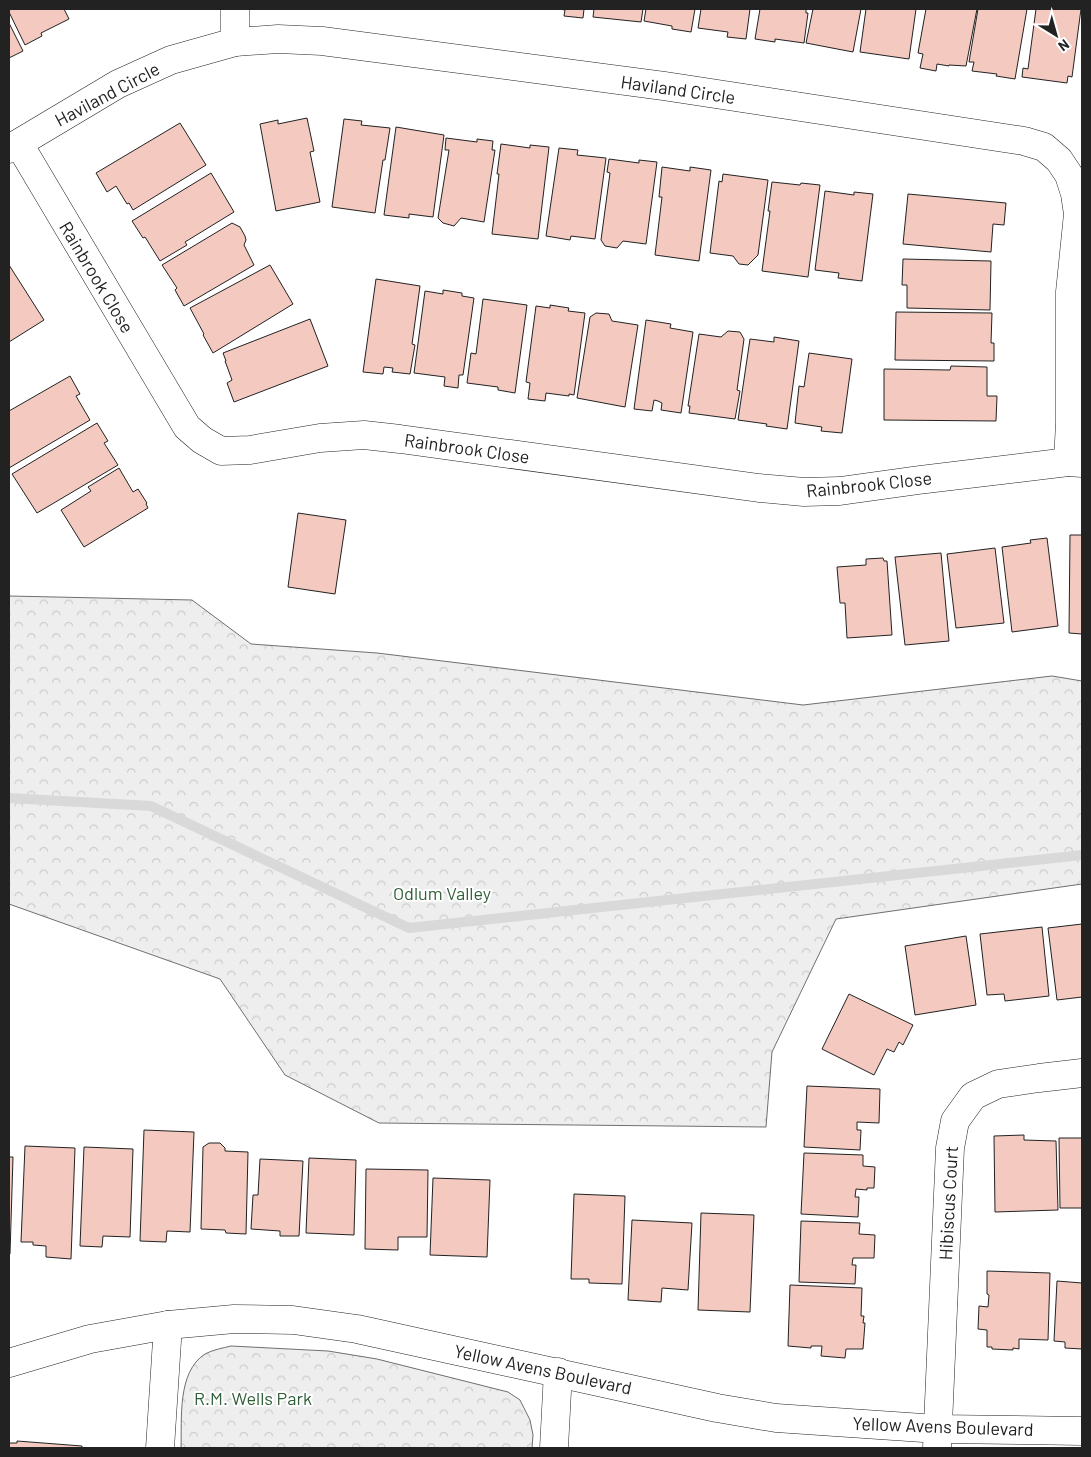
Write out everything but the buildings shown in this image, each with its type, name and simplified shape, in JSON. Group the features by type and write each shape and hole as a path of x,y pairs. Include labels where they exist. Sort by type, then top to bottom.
{"street":[{"path":"235,9 236,42"},
{"name":"Haviland Circle","path":"14,147 118,84 171,60 236,42 278,40 322,41 368,46 664,86 1024,141 1044,147 1059,160 1069,175 1075,194 1078,214 1070,292 1070,422 1075,463"},
{"name":"Rainbrook Close","path":"14,147 187,426 202,440 222,451 250,450 320,438 364,435 400,438 759,488 804,492 840,491 919,480 1075,463"},
{"name":"Hibiscus Court","path":"938,1439 950,1148 954,1122 972,1096 998,1084 1082,1074"},
{"name":"Yellow Avens Boulevard","path":"9,1364 90,1339 168,1325 234,1319 293,1320 357,1329 717,1408 776,1418 938,1439 1082,1431"},
{"path":"160,1448 168,1325"},
{"path":"554,1448 558,1372"}],"green space":[{"name":"Odlum Valley","path":"9,596 192,600 251,644 377,653 803,705 1052,676 1082,681 1082,884 836,919 772,1052 766,1127 379,1123 285,1075 220,979 9,904"},
{"name":"R.M. Wells Park","path":"231,1346 328,1351 377,1359 508,1392 520,1400 530,1420 533,1435 532,1448 181,1448 183,1397 185,1384 190,1372 196,1362 205,1354"}],"waterway":[{"path":"9,798 151,806 409,928 1082,855"}]}
